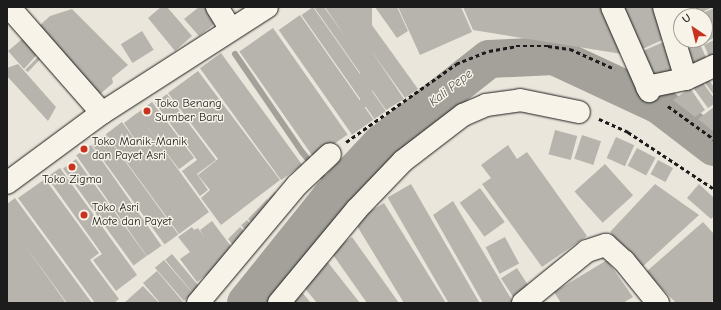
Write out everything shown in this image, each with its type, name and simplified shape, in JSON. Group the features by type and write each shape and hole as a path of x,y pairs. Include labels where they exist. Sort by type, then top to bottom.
{"street":[{"path":"9,7 102,114"},
{"path":"217,7 231,29"},
{"path":"7,183 102,114 267,7"},
{"path":"612,7 648,89 686,79 714,66"},
{"path":"672,10 686,79"},
{"path":"279,303 356,210 403,161 463,115 496,103 520,100 579,112"},
{"path":"198,303 258,229 308,174 330,154"},
{"path":"523,303 587,251 606,245 624,261 658,303"}],"path":[{"path":"579,112 628,132 714,189"}],"building":[{"path":"161,7 167,7 192,36 175,51 148,18"},
{"path":"199,7 206,7 218,21 199,36 184,19"},
{"path":"313,7 386,111 374,119 302,15"},
{"path":"314,7 324,7 345,36 325,7 359,7 418,89 405,98 370,49 404,99 386,110"},
{"path":"360,7 372,7 372,107 360,107"},
{"path":"375,7 397,7 408,31 397,38"},
{"path":"398,7 461,7 472,32 420,55"},
{"path":"463,7 604,7 622,54 473,30"},
{"path":"616,7 658,7 671,36 636,52"},
{"path":"691,7 713,7 711,8 688,8"},
{"path":"713,8 714,8 713,38"},
{"path":"72,9 128,65 112,78 113,83 99,95 38,27 50,16"},
{"path":"300,15 373,120 352,135 279,30"},
{"path":"669,16 673,16 673,25"},
{"path":"273,28 348,134 314,158 239,52"},
{"path":"142,31 154,50 132,63 121,44"},
{"path":"28,34 41,50 24,69 8,51"},
{"path":"670,39 683,76 656,80 634,55"},
{"path":"713,40 714,59 711,61 705,48 713,48"},
{"path":"683,48 702,48 709,64 693,71"},
{"path":"43,52 46,53 28,72 25,70"},
{"path":"221,53 302,165 281,180 200,68"},
{"path":"18,64 56,107 48,121 7,76 7,68"},
{"path":"198,71 280,180 221,225 201,198 210,190 198,175 218,159 168,93"},
{"path":"706,76 714,87 714,95 702,79"},
{"path":"701,80 714,98 714,104 708,108 692,86"},
{"path":"690,88 705,110 695,117 673,100"},
{"path":"167,94 216,160 197,174 208,190 200,196 182,171 197,160 155,103"},
{"path":"152,102 194,158 179,169 137,113"},
{"path":"714,107 714,132 698,119"},
{"path":"137,113 209,212 179,234 106,134 122,122 144,152 124,123"},
{"path":"555,130 577,136 571,160 549,154"},
{"path":"106,135 178,235 165,245 92,145"},
{"path":"582,135 601,141 593,165 574,159"},
{"path":"616,137 634,145 625,166 607,158"},
{"path":"91,145 162,246 147,256 76,155"},
{"path":"508,145 517,159 527,152 587,236 542,267 482,184 491,178 481,165"},
{"path":"637,148 656,158 646,176 628,166"},
{"path":"76,159 147,256 134,265 63,168"},
{"path":"658,160 673,168 665,182 650,174"},
{"path":"605,164 633,195 603,223 575,191"},
{"name":"Toko Asri Mote dan Payet","path":"60,168 137,275 116,291 93,260 102,254 47,177"},
{"path":"45,179 99,253 90,260 119,299 114,303 95,303 18,198"},
{"path":"411,184 480,303 449,303 388,198"},
{"path":"655,184 699,215 640,269 610,232"},
{"path":"699,184 714,198 714,216 711,219 687,198"},
{"path":"480,188 505,222 484,237 460,203"},
{"path":"275,192 282,200 257,229 248,219 267,199 273,205 268,199"},
{"path":"15,198 92,303 67,303 23,243 66,303 7,303 7,204"},
{"path":"453,201 513,302 483,303 433,215"},
{"path":"384,203 446,303 404,303 354,221"},
{"path":"247,220 256,230 250,235 241,225"},
{"path":"212,221 236,253 197,282 180,259 190,252 178,237 192,227 194,230 198,228 204,237 200,230"},
{"path":"703,222 714,234 714,300 710,303 676,303 646,272"},
{"path":"240,227 250,237 238,251 228,239"},
{"path":"352,237 399,303 367,303 331,252"},
{"path":"505,237 519,263 500,274 486,247"},
{"path":"172,254 200,287 193,293 165,260"},
{"path":"164,260 193,293 184,301 155,268"},
{"path":"326,260 360,303 317,303 299,281"},
{"path":"607,260 633,297 623,303 561,303 554,292"},
{"path":"517,268 530,288 514,298 501,278"},
{"path":"157,271 184,303 160,303 143,283"},
{"path":"143,286 159,303 124,303"},
{"path":"301,291 311,303 291,303"}],"waterway":[{"path":"235,54 302,152 335,192"},
{"name":"Kali Pepe","path":"246,303 331,197 381,144 489,59 554,56 659,105 714,147"}],"place":[{"name":"Toko Benang Sumber Baru","path":"147,111"},
{"name":"Toko Manik-Manik dan Payet Asri","path":"84,149"},
{"name":"Toko Zigma","path":"72,167"},
{"name":"Toko Asri Mote dan Payet","path":"84,215"}]}
